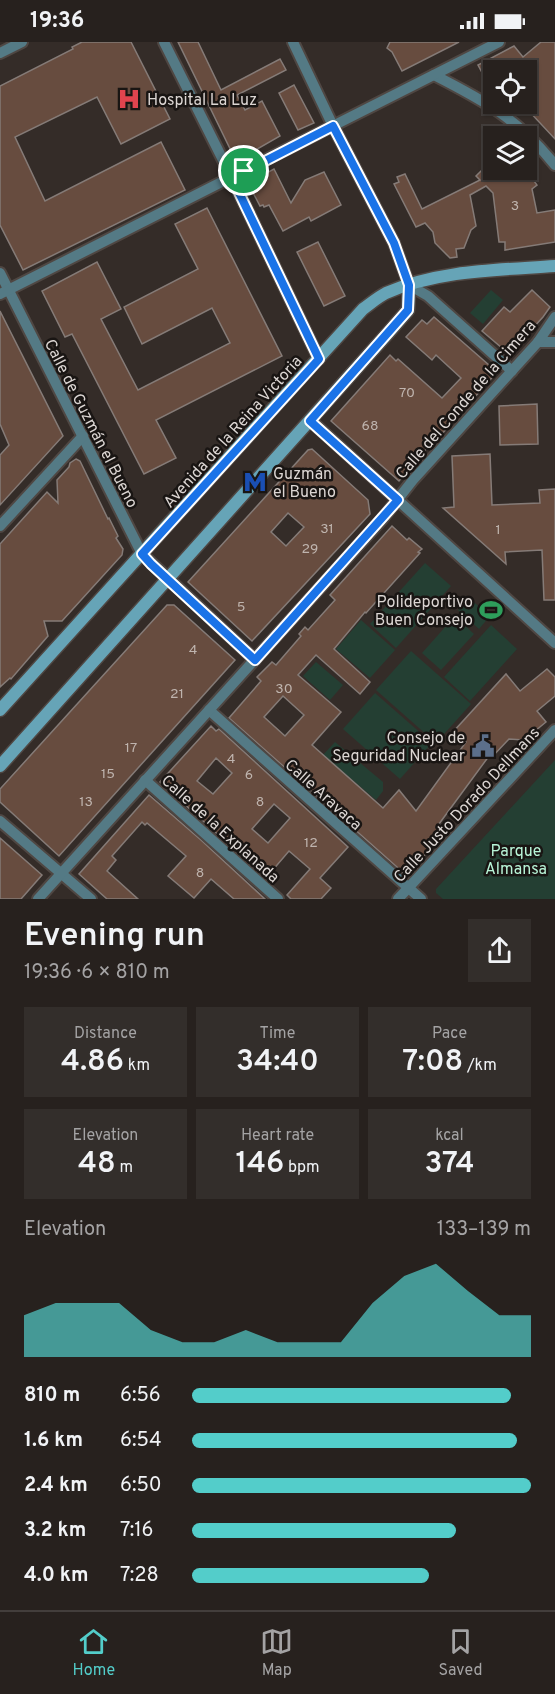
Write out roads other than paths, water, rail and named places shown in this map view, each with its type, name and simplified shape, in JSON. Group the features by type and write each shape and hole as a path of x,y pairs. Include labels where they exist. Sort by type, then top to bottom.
{"street":[{"path":"0,53 22,42"},
{"path":"164,42 319,359"},
{"path":"0,766 408,310 409,285 394,243 333,126 293,42"},
{"path":"4,291 232,178 434,75 487,45 499,42"},
{"path":"434,75 487,102 507,116 525,131 555,165"},
{"name":"Avenida de la Reina Victoria","path":"0,710 363,309 384,294 409,285 453,275 555,266"},
{"name":"Calle de Guzmán el Bueno","path":"0,273 4,291 83,436 142,554 255,660"},
{"path":"409,285 429,296 512,371"},
{"name":"Calle del Conde de la Cimera","path":"38,899 398,500 413,480 538,342 555,317"},
{"path":"538,342 555,342"},
{"path":"310,421 555,643"},
{"path":"0,526 83,436"},
{"name":"Calle Aravaca","path":"209,710 421,899"},
{"name":"Calle Justo Dorado Dellmans","path":"398,899 555,730"},
{"name":"Calle de la Explanada","path":"145,780 278,899"},
{"path":"0,820 91,899"}],"place":[{"name":"Hospital La Luz","path":"129,99"},
{"name":"Guzmán el Bueno","path":"255,482"},
{"name":"Polideportivo Buen Consejo","path":"491,610"},
{"name":"Consejo de Seguridad Nuclear","path":"483,746"}],"park label":[{"name":"Parque Almansa","path":"516,859"}]}
